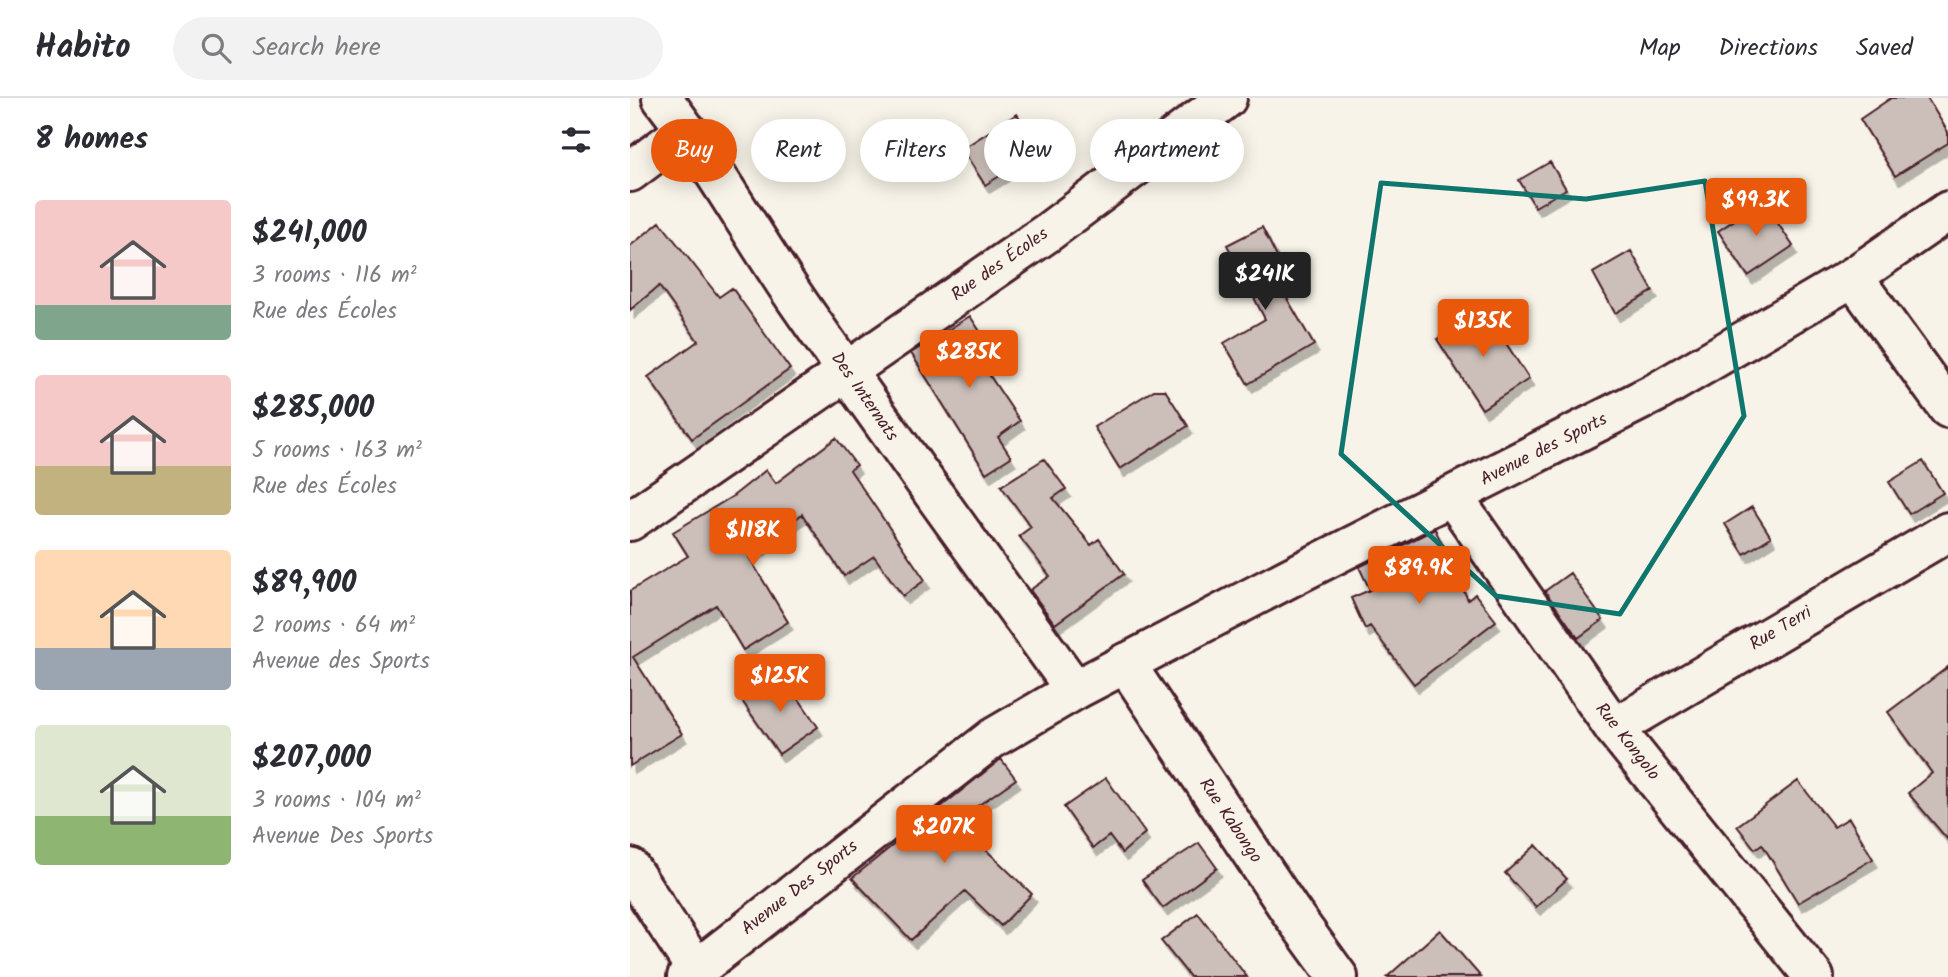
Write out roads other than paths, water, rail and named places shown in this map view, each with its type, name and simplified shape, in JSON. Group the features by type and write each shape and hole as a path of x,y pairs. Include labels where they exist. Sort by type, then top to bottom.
{"street":[{"name":"Des Internats","path":"662,98 678,119"},
{"name":"Rue des Écoles","path":"630,521 1047,233 1227,98"},
{"path":"630,172 651,156"},
{"name":"Des Internats","path":"720,182 846,372 1074,690"},
{"name":"Avenue des Sports","path":"1125,663 1657,392 1853,276 1948,211"},
{"path":"1853,276 1948,408"},
{"name":"Rue Kongolo","path":"1453,497 1615,728 1814,977"},
{"name":"Rue Terri","path":"1615,728 1948,532"},
{"name":"Avenue Des Sports","path":"692,973 993,738 1125,663"},
{"name":"Rue Kabongo","path":"1125,663 1291,912 1338,977"},
{"path":"630,868 692,973"}]}
